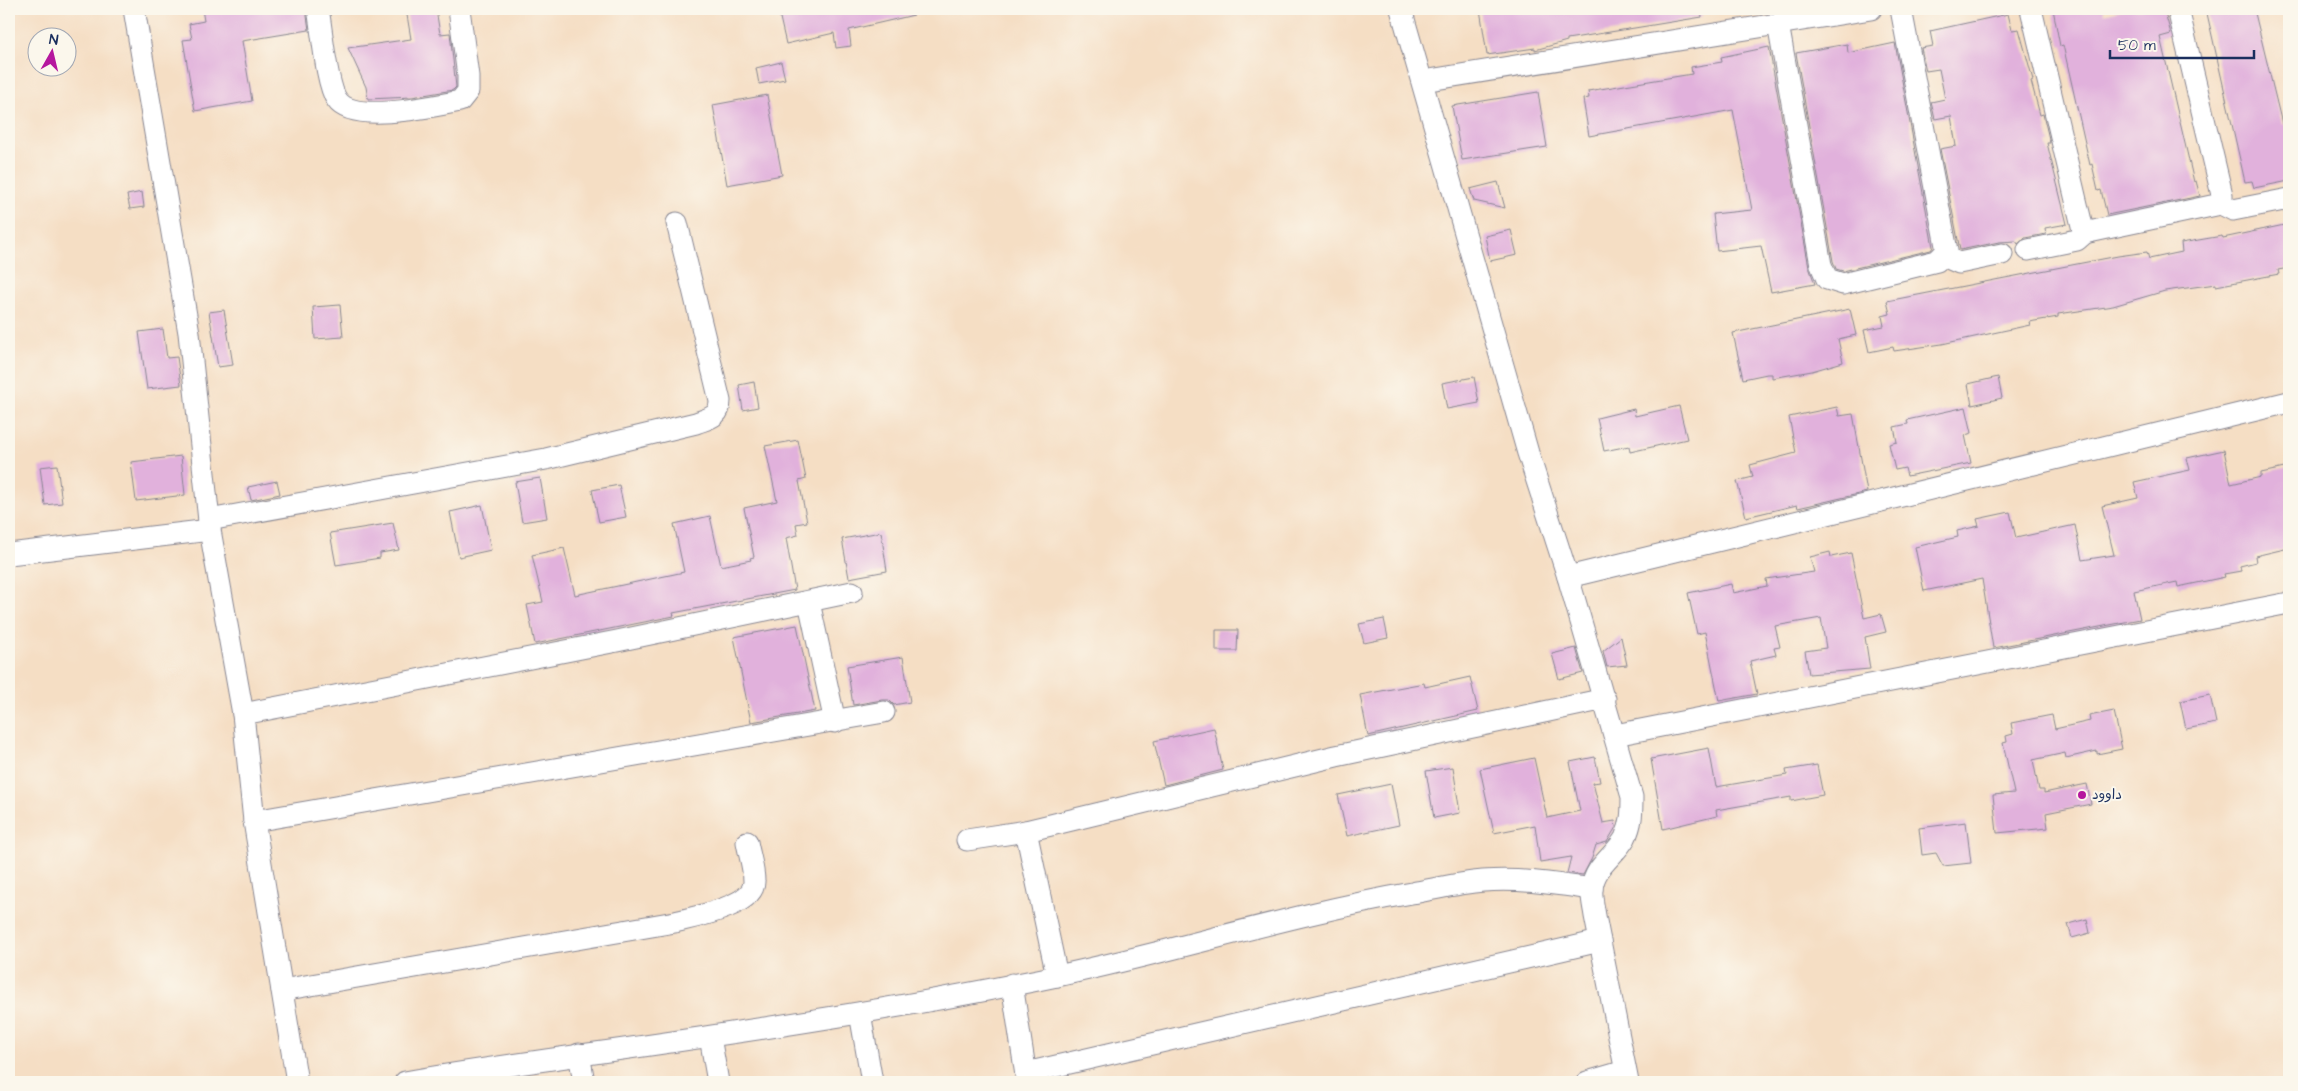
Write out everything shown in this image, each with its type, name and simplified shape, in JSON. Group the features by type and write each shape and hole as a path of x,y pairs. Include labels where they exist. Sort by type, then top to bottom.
{"street":[{"path":"134,9 189,333 210,525 243,714 254,821 297,1082"},
{"path":"318,9 331,85 337,100 348,108 369,112 460,101 468,91 468,84 459,9"},
{"path":"1401,9 1528,453 1568,577 1632,797 1631,822 1624,840 1608,856 1598,872 1592,889 1600,941 1627,1077 1588,1082"},
{"path":"1423,82 1871,9"},
{"path":"1778,24 1821,265 1827,279 1843,284 1938,261 1947,251 1901,9"},
{"path":"2031,9 2086,232"},
{"path":"2178,9 2222,195 2219,203"},
{"path":"2028,250 2078,240 2086,232 2219,203 2233,210 2289,199"},
{"path":"9,554 210,525 546,459 696,423 714,416 720,410 720,401 677,223"},
{"path":"1943,256 1959,263 2002,254"},
{"path":"1568,577 2289,402"},
{"path":"243,714 617,641 852,592"},
{"path":"809,602 834,722"},
{"path":"1615,736 2289,604"},
{"path":"967,840 1026,830 1336,756 1604,699"},
{"path":"254,821 884,712"},
{"path":"1026,830 1057,976"},
{"path":"282,990 675,922 729,906 748,897 755,883 747,842"},
{"path":"405,1082 438,1079 579,1054 860,1013 1057,976 1171,950 1278,920 1364,901 1475,882 1518,880 1592,889"},
{"path":"1012,984 1027,1078 1600,941"},
{"path":"860,1013 872,1082"},
{"path":"710,1036 718,1082"},
{"path":"579,1054 584,1082"}],"building":[{"path":"202,9 306,9 309,30 242,41 252,101 195,111 183,40 192,39 189,24 204,21"},
{"path":"406,9 436,9 440,34 450,33 456,87 453,90 412,97 368,99 366,87 348,48 411,39"},
{"path":"778,9 913,9 914,15 849,30 851,46 836,48 834,33 786,44"},
{"path":"1480,9 1701,9 1702,17 1567,39 1567,41 1535,50 1535,48 1487,55"},
{"path":"2053,9 2103,9 2104,14 2125,9 2164,9 2171,34 2160,37 2194,182 2196,181 2200,196 2107,215 2101,190 2098,191 2092,164 2090,165 2063,45 2060,46"},
{"path":"2206,9 2254,9 2282,124 2289,123 2289,181 2254,188 2252,181 2245,182"},
{"path":"2008,14 2012,30 2019,29 2033,80 2031,81 2040,115 2043,114 2050,143 2047,143 2067,224 2045,228 2046,234 2025,238 2018,244 2016,241 1999,242 1960,250 1940,149 1956,146 1951,116 1935,119 1931,102 1945,99 1939,69 1926,71 1921,48 1933,46 1930,31"},
{"path":"1895,43 1933,247 1931,250 1843,271 1836,269 1833,261 1796,53 1847,44 1848,53"},
{"path":"1769,47 1809,267 1815,284 1771,292 1761,246 1717,251 1713,214 1752,210 1733,110 1589,136 1583,99 1589,98 1588,91 1692,74 1691,67 1722,62 1721,57"},
{"path":"781,62 785,79 759,84 756,68"},
{"path":"1538,92 1547,147 1462,160 1452,106"},
{"path":"767,95 782,175 727,185 713,105"},
{"path":"1498,182 1505,208 1474,201 1470,189"},
{"path":"142,192 144,207 130,209 127,195"},
{"path":"2289,224 2289,268 2278,270 2279,274 2216,286 2216,284 2165,291 2113,306 2058,314 2058,317 2029,322 2030,325 1942,344 1894,351 1893,347 1869,352 1864,330 1884,326 1882,316 1890,314 1887,301 2118,256 2147,252 2149,259 2182,252 2181,243 2222,236 2223,238"},
{"path":"1511,230 1517,255 1490,261 1485,236"},
{"path":"340,305 343,337 315,339 313,307"},
{"path":"1850,309 1856,335 1838,339 1843,362 1812,371 1772,378 1772,374 1767,374 1743,379 1733,333"},
{"path":"224,310 233,365 218,367 209,312"},
{"path":"163,329 167,358 177,357 181,385 147,389 139,332"},
{"path":"1474,377 1479,403 1447,409 1442,383"},
{"path":"1998,377 2002,398 1972,405 1968,384"},
{"path":"754,382 758,407 743,410 739,385"},
{"path":"1679,406 1687,439 1630,452 1629,446 1604,451 1597,418 1634,409 1635,416"},
{"path":"1837,407 1839,416 1853,414 1867,492 1798,508 1797,505 1746,517 1737,481 1753,477 1750,465 1796,453 1789,417"},
{"path":"1966,407 1972,433 1965,435 1971,463 1907,476 1905,468 1895,470 1889,444 1897,442 1894,427 1908,424 1907,420"},
{"path":"798,440 806,479 799,481 807,522 796,524 798,535 786,538 795,590 673,613 674,616 535,644 527,605 543,602 532,555 564,548 575,595 684,572 674,524 710,516 721,566 751,560 750,558 754,557 744,508 777,501 765,446"},
{"path":"2224,450 2231,484 2261,477 2261,473 2289,467 2289,548 2255,556 2256,562 2240,566 2241,571 2224,574 2225,577 2178,587 2177,582 2134,591 2140,619 1993,648 1982,579 1924,591 1915,547 1958,537 1957,531 1979,526 1977,519 2010,512 2016,538 2075,525 2082,560 2114,555 2102,506 2138,498 2134,482 2190,470 2187,458"},
{"path":"181,456 185,495 136,501 131,462"},
{"path":"57,465 62,503 45,505 40,467"},
{"path":"540,478 547,518 522,522 515,482"},
{"path":"277,481 280,494 251,500 248,487"},
{"path":"619,485 626,517 599,522 592,490"},
{"path":"482,505 491,550 459,557 450,512"},
{"path":"393,523 399,550 380,553 380,558 336,565 330,533"},
{"path":"881,532 887,571 849,578 842,539"},
{"path":"1830,552 1831,557 1851,553 1864,618 1881,614 1886,632 1865,637 1870,669 1809,674 1805,651 1826,648 1821,618 1775,626 1780,647 1774,648 1776,655 1750,661 1757,694 1719,701 1705,632 1697,634 1688,593 1731,584 1733,593 1767,586 1766,579 1814,572 1810,557"},
{"path":"1384,619 1388,638 1364,643 1359,624"},
{"path":"797,625 815,711 751,722 734,637"},
{"path":"1216,630 1238,630 1237,651 1216,651"},
{"path":"1621,637 1627,665 1607,667 1603,651"},
{"path":"1576,648 1583,673 1559,679 1552,654"},
{"path":"903,657 910,702 894,705 889,700 882,700 853,705 847,666"},
{"path":"1470,677 1478,711 1368,736 1360,695 1424,683 1425,687"},
{"path":"2210,695 2216,723 2186,729 2180,701"},
{"path":"2114,711 2122,749 2097,754 2097,751 2066,758 2065,753 2033,760 2039,790 2044,790 2044,793 2087,784 2091,804 2046,813 2048,828 1997,833 1993,795 2014,793 2003,743 2007,742 2006,736 2013,734 2011,723 2052,715 2055,729 2090,721 2089,716"},
{"path":"1214,728 1223,770 1164,785 1154,741"},
{"path":"1709,748 1716,787 1787,775 1786,770 1817,765 1823,795 1791,801 1791,797 1716,810 1717,816 1663,829 1651,759"},
{"path":"1595,757 1600,782 1593,783 1603,823 1615,821 1616,827 1607,842 1596,845 1583,875 1567,873 1571,857 1540,862 1535,825 1494,833 1480,769 1534,758 1547,818 1580,811 1570,762"},
{"path":"1453,767 1460,813 1434,818 1426,771"},
{"path":"1391,784 1399,825 1347,836 1338,795"},
{"path":"1966,822 1971,863 1943,866 1936,853 1922,855 1919,828"},
{"path":"2087,919 2090,933 2072,938 2068,924"}],"place":[{"name":"داوود","path":"2082,795"}]}
